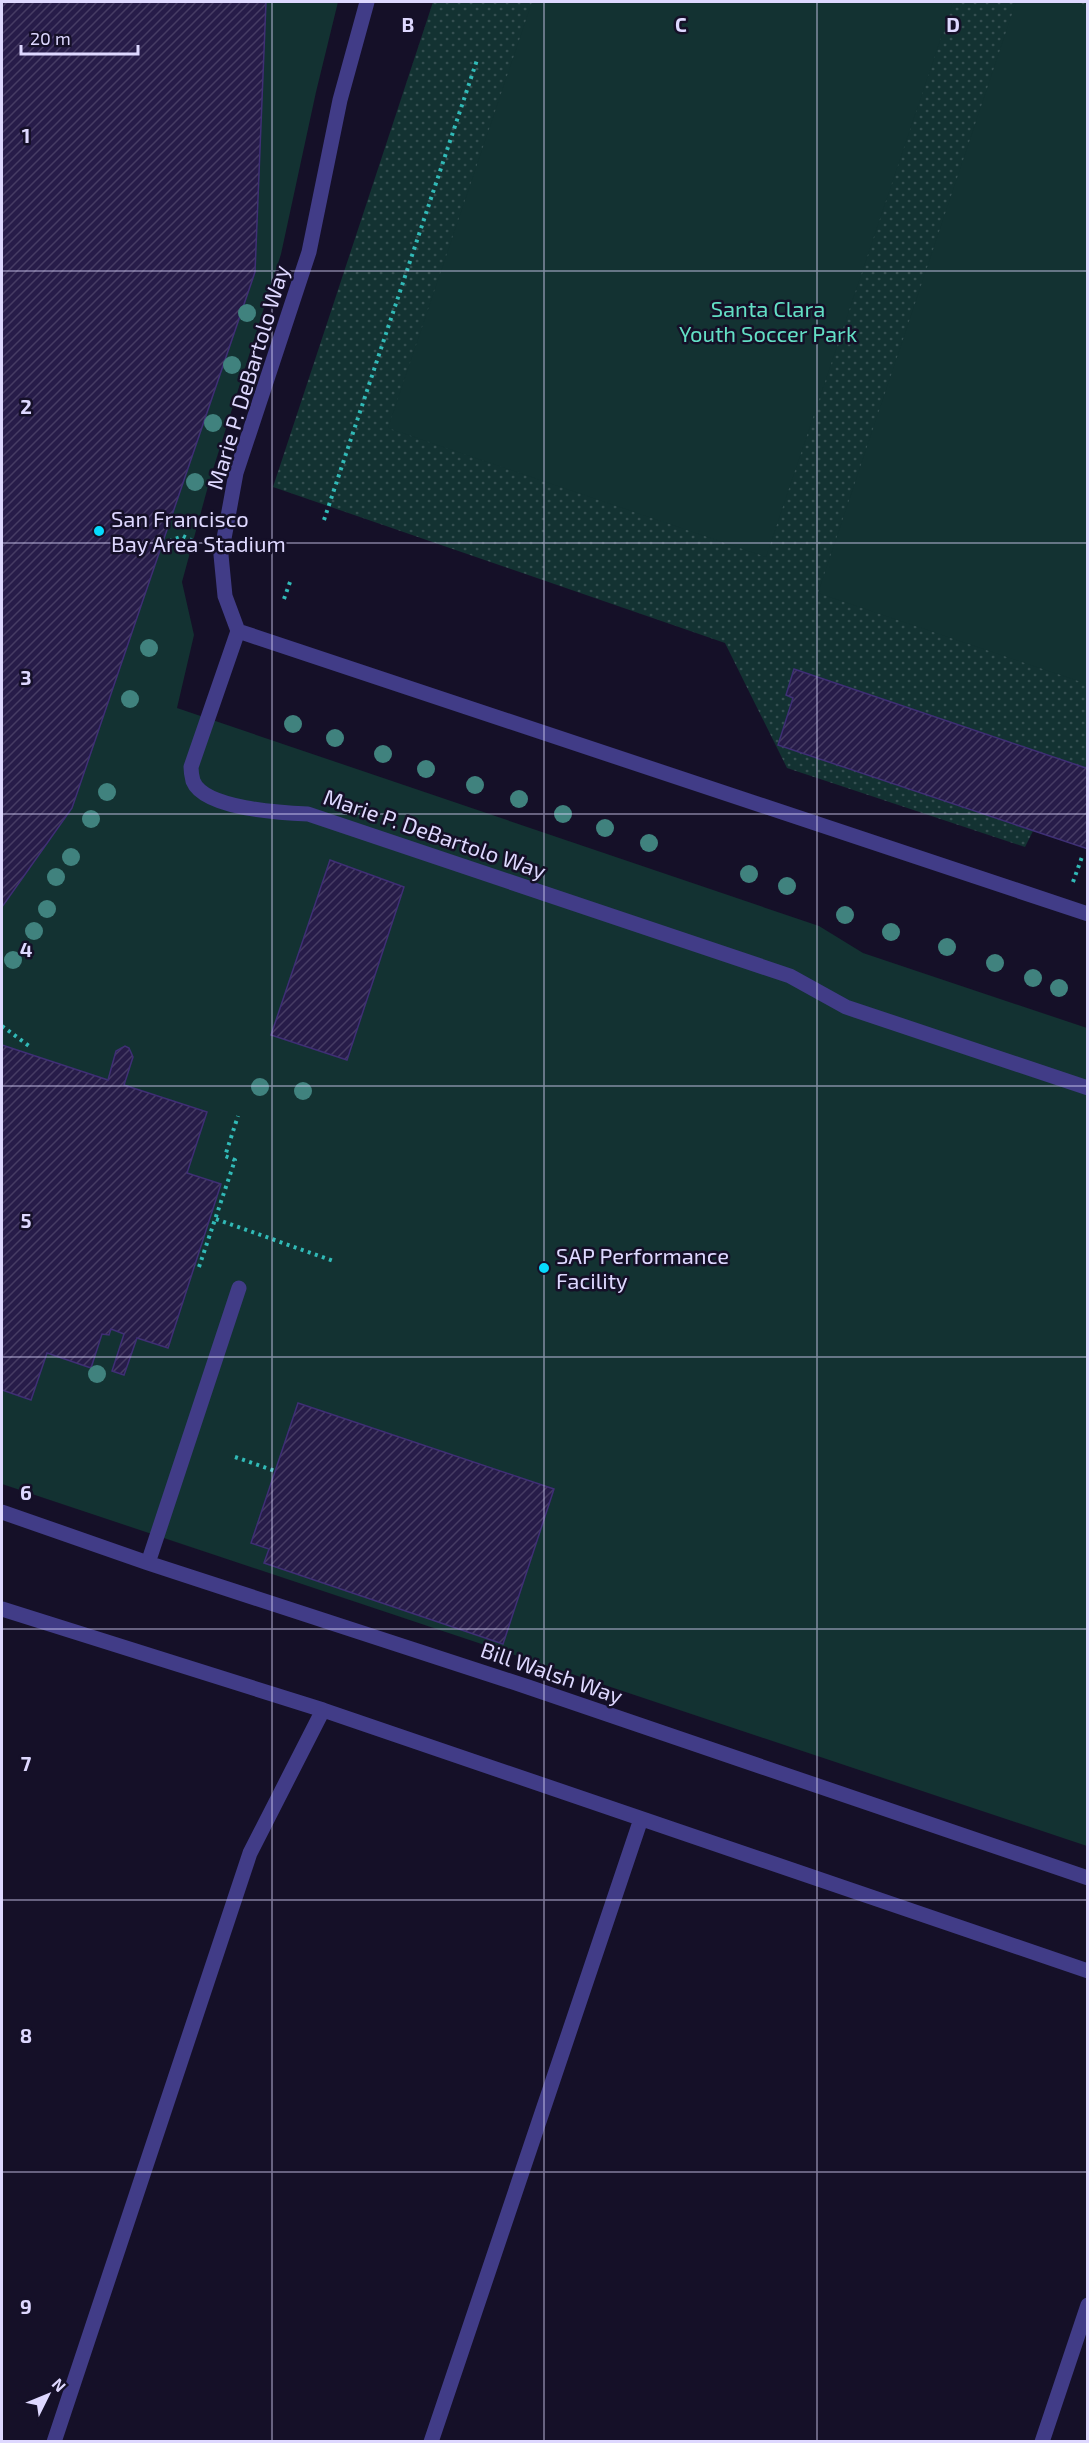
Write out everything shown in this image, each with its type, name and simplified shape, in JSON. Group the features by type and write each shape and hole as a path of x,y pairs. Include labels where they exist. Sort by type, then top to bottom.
{"lane":[{"name":"Marie P. DeBartolo Way","path":"367,2 340,100 309,252 236,472 221,555 225,596 238,631 191,767 193,782 205,795 253,810 308,814 790,976 846,1007 1088,1088"},
{"path":"238,631 1088,914"},
{"path":"148,1563 239,1288"},
{"name":"Bill Walsh Way","path":"2,1512 148,1563 528,1687 1088,1878"},
{"path":"2,1609 323,1710 1088,1971"},
{"path":"54,2442 250,1853 323,1710"},
{"path":"431,2442 641,1819"},
{"path":"1042,2442 1088,2305"}],"path":[{"path":"324,520 477,60"},
{"path":"162,544 183,537 221,555"},
{"path":"284,599 290,582"},
{"path":"2,1026 29,1046"},
{"path":"199,1267 235,1160 225,1156 238,1116"},
{"path":"216,1219 336,1262"},
{"path":"235,1457 275,1471"}],"green space":[{"name":"SAP Performance Facility","path":"2,2 338,2 281,254 210,479 182,582 194,635 177,708 819,926 863,953 1087,1028 1087,1846 2,1484"},
{"name":"Santa Clara Youth Soccer Park","path":"433,2 1087,2 1087,849 1033,831 1025,847 787,768 725,643 273,487"},
{"path":"532,2 953,2 766,557 388,428"},
{"path":"1016,2 1075,2 1087,6 1087,684 818,593"}],"building":[{"name":"San Francisco Bay Area Stadium","path":"2,2 266,2 255,272 72,808 2,907"},
{"path":"794,669 1086,768 1088,763 1088,849 778,745 793,698 786,695"},
{"path":"330,860 404,887 347,1060 271,1035"},
{"path":"2,1045 108,1080 116,1051 125,1046 129,1048 133,1057 124,1085 207,1112 187,1173 221,1184 168,1348 137,1338 124,1375 112,1371 124,1334 111,1329 109,1335 102,1334 91,1368 47,1353 31,1400 2,1390"},
{"path":"298,1403 554,1489 503,1644 264,1563 269,1549 251,1543"}],"place":[{"name":"San Francisco Bay Area Stadium","path":"99,531"},
{"name":"SAP Performance Facility","path":"544,1268"}]}
